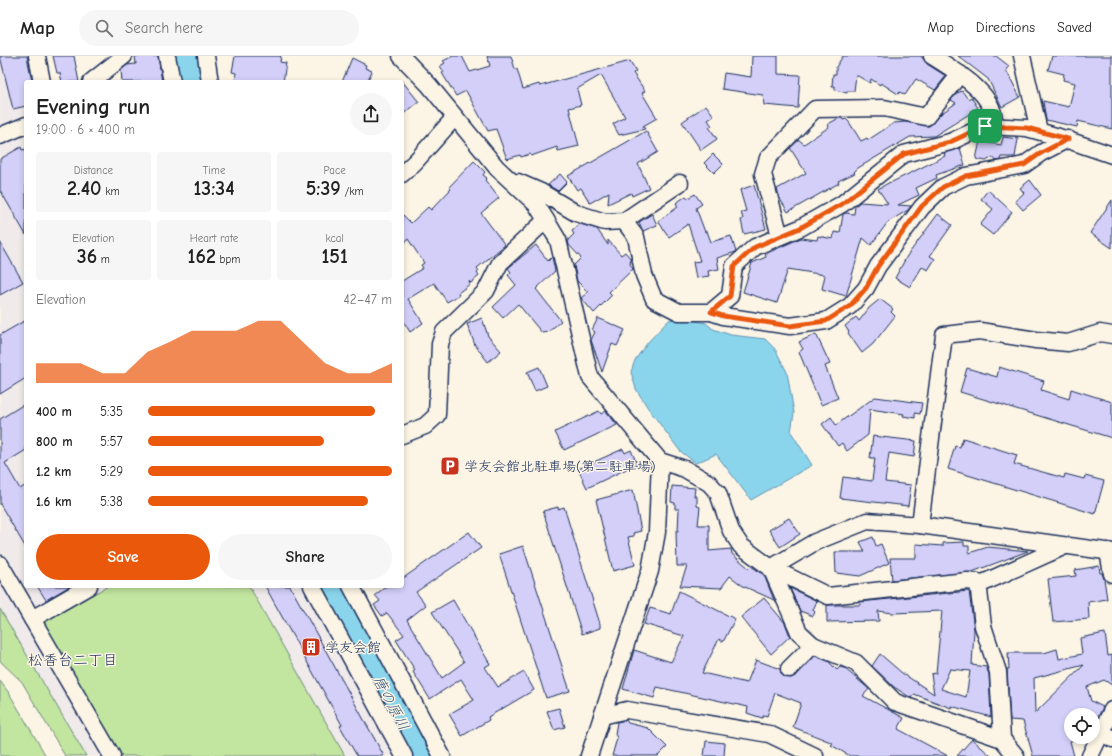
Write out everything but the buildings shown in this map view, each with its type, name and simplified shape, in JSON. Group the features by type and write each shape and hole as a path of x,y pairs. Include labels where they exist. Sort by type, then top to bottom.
{"street":[{"path":"37,56 42,80"},
{"path":"94,80 124,56"},
{"path":"166,56 172,80"},
{"path":"206,56 210,80"},
{"path":"401,56 429,85 497,168 536,204 558,240 590,377 660,462 685,469 709,483 718,493 731,531 741,546 771,568 828,596 967,581 983,582 1065,546"},
{"path":"932,56 960,74 978,90 992,109 995,126"},
{"path":"1022,56 1039,131"},
{"path":"780,236 763,174 768,158 815,109 884,108 926,117 960,74"},
{"path":"404,172 455,117"},
{"path":"0,136 24,125"},
{"path":"711,312 730,296 734,266 755,247 800,228 842,204 904,154 950,142 985,126 995,126 1027,128 1068,139 1112,155"},
{"path":"624,221 636,237 644,275 654,299 679,312 711,312 723,316 790,326 826,321 850,306 866,288 878,266 922,206 943,187 966,176 1024,165 1041,153 1068,139"},
{"path":"509,179 542,192 576,213 605,222 624,221 680,183"},
{"path":"404,434 425,426 437,415 440,344 444,332 486,291 500,263 546,220"},
{"path":"920,525 944,335 980,331 1036,340 1068,343 1100,333 1112,335"},
{"path":"589,756 650,571 657,532 660,462"},
{"path":"771,568 815,542 867,521 920,525 1110,552 1112,574"},
{"path":"0,564 112,756"},
{"path":"771,568 799,632 813,645 856,663 895,702 1002,739 1016,756"},
{"path":"978,582 983,626 998,672 1002,739"},
{"path":"32,619 86,588"},
{"path":"313,588 404,756"},
{"path":"351,588 442,756"},
{"path":"789,669 813,645"},
{"path":"602,716 627,710 769,734 815,756"},
{"path":"1090,756 1107,735 1112,710"}],"shaded area":[{"path":"0,56 32,56 38,80 24,80 24,588 306,588 395,756 86,756 0,609"}],"green space":[{"path":"104,588 250,588 345,756 122,756 43,623"},
{"path":"0,609 86,756 65,756 22,682 0,661"},
{"path":"0,681 9,693 46,756 0,756"}],"water":[{"path":"679,318 706,323 713,329 731,335 765,339 775,349 787,372 794,413 791,432 812,465 751,500 716,454 696,463 680,451 648,408 636,389 631,372 635,360 648,342 669,320"}],"waterway":[{"name":"唐の原川","path":"185,56 190,80"},
{"name":"唐の原川","path":"329,588 419,756"}],"place":[{"name":"学友会館北駐車場(第二駐車場)","path":"450,466"},
{"name":"学友会館","path":"311,647"}],"district":[{"name":"松香台二丁目","path":"73,660"}],"route":[{"path":"985,126 1027,128 1068,139 1041,153 1024,165 966,176 943,187 922,206 878,266 866,288 850,306 826,321 790,326 723,316 711,312 730,296 734,266 755,247 800,228 842,204 866,183 904,154 950,142 985,126"}]}
